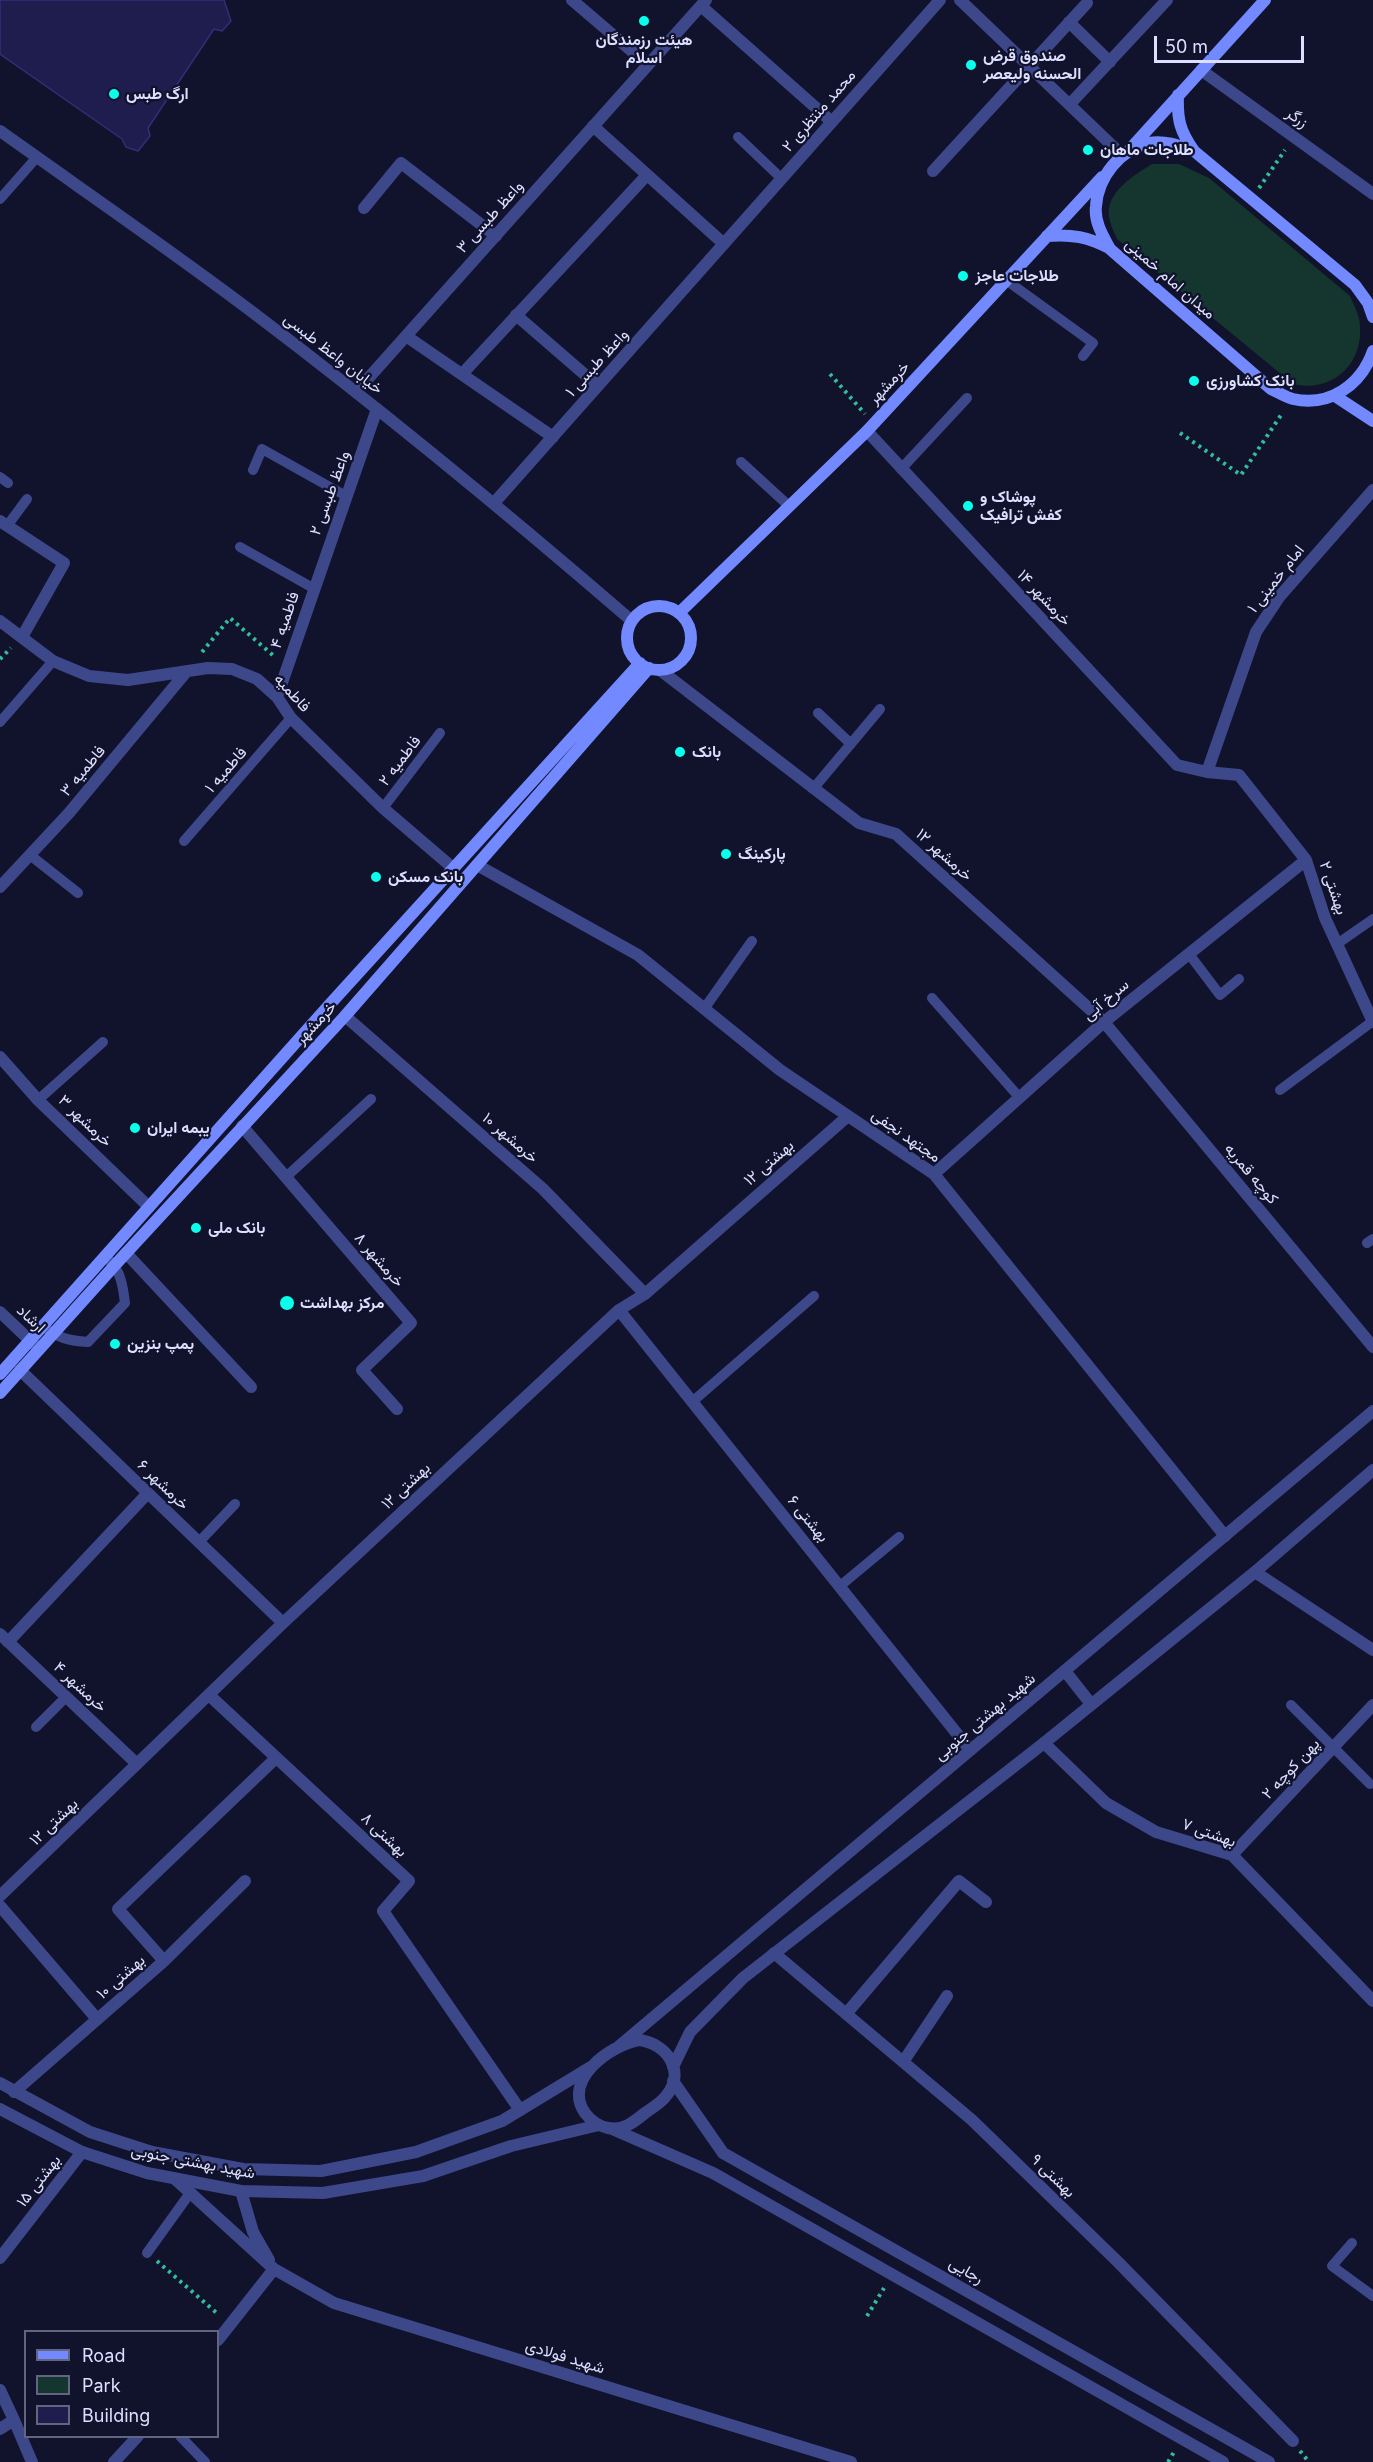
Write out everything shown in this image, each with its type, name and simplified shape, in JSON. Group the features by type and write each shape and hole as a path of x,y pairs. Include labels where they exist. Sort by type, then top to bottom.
{"main road":[{"path":"1125,153 1265,0"},
{"path":"1178,95 1177,115 1182,135 1194,152"},
{"name":"میدان امام خمینی","path":"1373,317 1368,303 1355,285 1194,152 1173,144 1150,143 1125,153 1112,166 1101,185 1095,207 1099,229 1110,249 1271,389 1291,398 1313,401 1335,396 1370,370 1373,351"},
{"name":"خرمشهر","path":"679,613 870,428 1112,166"},
{"path":"1047,236 1069,234 1091,238 1110,249"},
{"path":"1335,396 1373,421"},
{"path":"659,606 679,613 686,621 690,632 691,643 687,653 680,662 671,667 650,667 629,648 627,639 632,621 648,608 659,606"},
{"name":"خرمشهر","path":"110,1261 126,1253 345,1016 650,667"},
{"name":"خرمشهر","path":"0,1374 34,1345 110,1261 149,1207 453,868 650,667"},
{"name":"خرمشهر","path":"0,1393 20,1370 34,1345"}],"street":[{"path":"572,0 648,65"},
{"name":"محمد منتظری ۲","path":"724,244 940,0"},
{"path":"960,0 1125,153"},
{"path":"1071,104 1167,0"},
{"path":"703,3 832,122"},
{"name":"واعظ طبسی ۳","path":"356,392 703,3"},
{"path":"933,171 1087,3"},
{"path":"1069,22 1110,62"},
{"name":"زرگر","path":"1201,70 1373,194"},
{"path":"593,126 724,244"},
{"name":"خیابان واعظ طبسی","path":"0,131 250,310 356,392 494,503 632,621"},
{"path":"364,208 401,163 496,236"},
{"path":"463,373 647,175"},
{"name":"واعظ طبسی ۱","path":"494,503 724,244"},
{"path":"516,315 598,386"},
{"path":"406,336 553,437"},
{"name":"واعظ طبسی ۲","path":"313,588 377,409"},
{"name":"خرمشهر ۱۴","path":"870,428 901,468 1177,765 1207,772"},
{"name":"امام خمینی ۱","path":"1207,772 1256,632 1280,596 1373,490"},
{"path":"3,524 64,563 22,637"},
{"name":"فاطمیه ۴","path":"277,697 313,588"},
{"name":"فاطمیه","path":"0,621 53,661 89,676 128,680 208,668 232,669 257,679 277,697 291,718 383,808 453,868"},
{"name":"خرمشهر ۱۲","path":"650,667 859,823 896,834 1104,1022"},
{"name":"فاطمیه ۳","path":"0,886 69,813 187,671"},
{"name":"بهشتی ۲","path":"1207,772 1239,776 1306,860 1325,918 1373,1021"},
{"name":"سرخ آبی","path":"934,1174 1104,1022 1306,860"},
{"name":"مجتهد نجفی","path":"477,865 638,956 780,1070 934,1174 1225,1536"},
{"name":"خرمشهر ۱۰","path":"345,1016 543,1189 645,1294"},
{"name":"کوچه قمریه","path":"1104,1022 1373,1347"},
{"name":"خرمشهر ۳","path":"0,1058 38,1100 149,1207"},
{"name":"بهشتی ۱۲","path":"0,1896 283,1623 619,1310 645,1294 848,1116"},
{"name":"خرمشهر ۸","path":"242,1126 411,1323 362,1370 397,1409"},
{"path":"126,1253 251,1387"},
{"name":"بهشتی ۶","path":"619,1310 970,1750"},
{"name":"ارشاد","path":"0,1312 34,1345"},
{"name":"خرمشهر ۶","path":"20,1370 283,1623"},
{"name":"شهید بهشتی جنوبی","path":"618,2047 1373,1411"},
{"path":"673,2067 690,2032 743,1978 1044,1743 1255,1572 1373,1470"},
{"path":"4,1638 147,1493"},
{"path":"1255,1572 1373,1650"},
{"name":"خرمشهر ۴","path":"4,1638 137,1764"},
{"path":"1065,1671 1090,1704"},
{"name":"بهشتی ۸","path":"209,1695 409,1881 383,1911 520,2110"},
{"name":"پهن کوچه ۲","path":"1232,1855 1373,1705"},
{"name":"بهشتی ۷","path":"1044,1743 1106,1803 1156,1832 1232,1855 1373,2001"},
{"path":"164,1961 118,1910 276,1758"},
{"name":"بهشتی ۱۰","path":"14,2092 164,1961 245,1881"},
{"path":"846,2014 958,1881 986,1902"},
{"path":"0,1906 97,2019"},
{"name":"بهشتی ۹","path":"774,1953 972,2120 1118,2262 1293,2441"},
{"path":"903,2062 947,1996"},
{"path":"605,2127 622,2127 633,2123 667,2095 673,2080 673,2067 668,2054 660,2046 650,2041 639,2040 618,2047 591,2067 584,2076 579,2099 590,2119 605,2127 713,2173 1223,2462"},
{"name":"شهید بهشتی جنوبی","path":"0,2083 90,2132 152,2152 243,2169 321,2171 416,2152 502,2121 591,2067"},
{"name":"رجایی","path":"673,2080 723,2152 1269,2462"},
{"name":"شهید بهشتی جنوبی","path":"1,2111 82,2152 147,2173 241,2191 323,2193 423,2176 512,2146 605,2127"},
{"name":"بهشتی ۱۵","path":"0,2258 82,2152"},
{"name":"شهید فولادی","path":"174,2178 274,2269 334,2303 851,2462"},
{"path":"219,2339 274,2269 253,2232 241,2191"},
{"path":"0,2390 32,2462"},
{"path":"0,2429 14,2420"},
{"path":"114,2462 136,2438"}],"lane":[{"path":"738,137 782,179"},
{"path":"0,199 36,157"},
{"path":"1006,280 1093,343 1083,356"},
{"path":"901,468 967,398"},
{"path":"253,470 262,449 346,496"},
{"path":"741,462 789,506"},
{"path":"3,524 27,499"},
{"path":"240,547 313,588"},
{"path":"0,722 53,661"},
{"path":"813,789 880,709"},
{"path":"818,713 851,744"},
{"name":"فاطمیه ۱","path":"184,841 291,718"},
{"name":"فاطمیه ۲","path":"383,808 440,733"},
{"path":"30,855 78,893"},
{"path":"1337,944 1373,919"},
{"path":"704,1009 752,941"},
{"path":"1189,954 1220,995 1239,979"},
{"path":"932,998 1019,1097"},
{"path":"1280,1090 1373,1021"},
{"path":"38,1100 103,1042"},
{"path":"286,1177 371,1099"},
{"path":"48,1330 71,1341 88,1342 125,1303 123,1284 110,1261"},
{"path":"692,1402 814,1296"},
{"path":"199,1542 235,1504"},
{"path":"840,1586 899,1537"},
{"path":"36,1727 66,1697"},
{"path":"1291,1705 1370,1784"},
{"path":"147,2253 190,2193"},
{"path":"1352,2244 1332,2266 1373,2296"},
{"path":"182,2438 205,2462"}],"path":[{"path":"1252,199 1294,137"},
{"path":"830,374 870,428"},
{"path":"1180,433 1241,476 1291,398"},
{"path":"187,671 230,618 287,667"},
{"path":"147,2253 230,2325"},
{"path":"867,2316 892,2275"}],"green space":[{"path":"1152,164 1179,164 1209,178 1350,296 1359,318 1360,333 1353,360 1345,370 1334,379 1322,384 1308,386 1293,384 1117,239 1109,216 1112,199 1123,185"}],"building":[{"name":"ارگ طبس","path":"0,0 224,0 231,21 222,31 214,29 148,128 150,136 138,151 126,147 122,139 0,54"}],"place":[{"name":"هیئت رزمندگان اسلام","path":"644,21"},
{"name":"صندوق قرض الحسنه ولیعصر","path":"971,65"},
{"name":"ارگ طبس","path":"114,94"},
{"name":"طلاجات ماهان","path":"1088,150"},
{"name":"طلاجات عاجز","path":"963,276"},
{"name":"بانک کشاورزی","path":"1194,381"},
{"name":"پوشاک و کفش ترافیک","path":"968,506"},
{"name":"بانک","path":"680,752"},
{"name":"پارکینگ","path":"726,854"},
{"name":"بانک مسکن","path":"376,877"},
{"name":"یبمه ایران","path":"135,1128"},
{"name":"بانک ملی","path":"196,1228"},
{"name":"مرکز بهداشت","path":"287,1303"},
{"name":"پمپ بنزین","path":"115,1344"}]}
